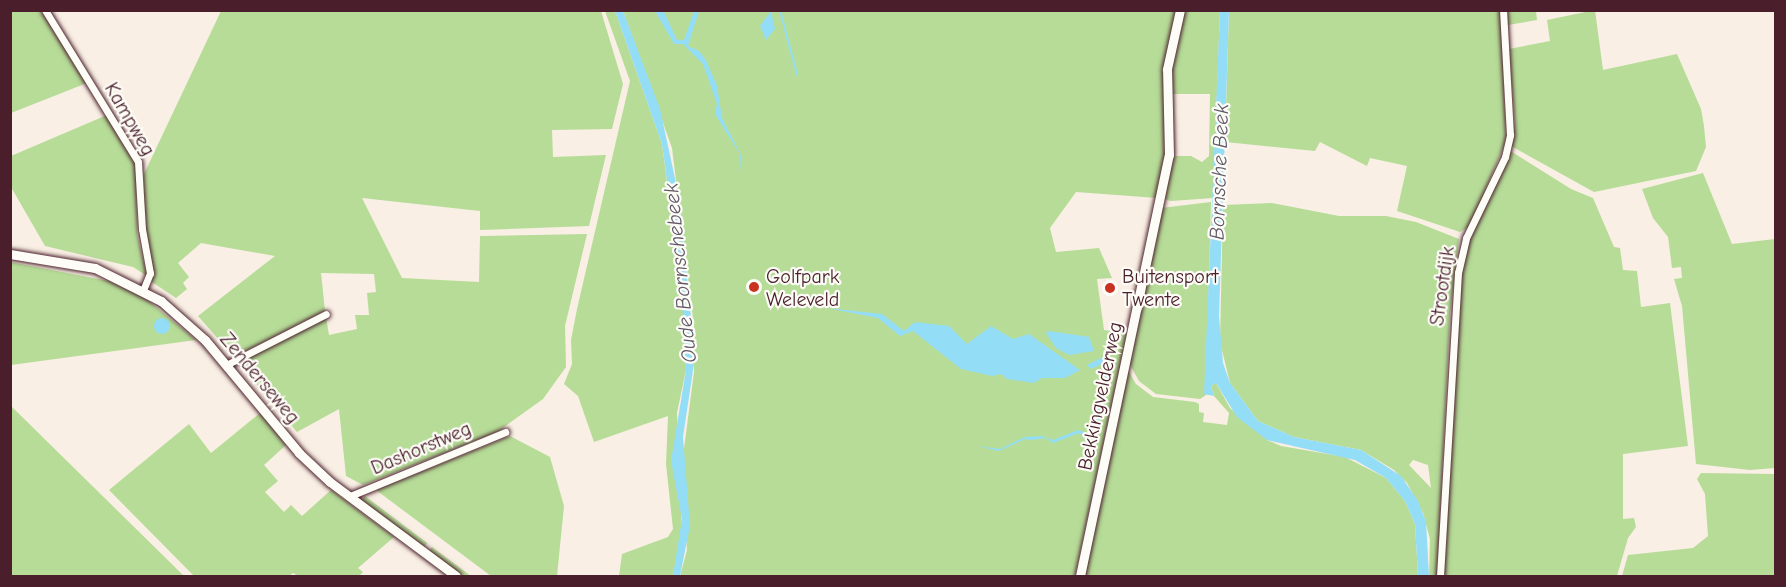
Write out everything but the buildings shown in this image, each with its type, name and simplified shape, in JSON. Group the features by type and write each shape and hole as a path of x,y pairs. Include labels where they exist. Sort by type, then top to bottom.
{"street":[{"name":"Kampweg","path":"45,10 138,162 142,230 150,273 143,290"},
{"name":"Bekkingvelderweg","path":"1080,576 1169,155 1167,69 1180,10"},
{"name":"Strootdijk","path":"1440,576 1458,273 1466,238 1504,157 1510,135 1503,10"},
{"name":"Zenderseweg","path":"10,254 95,268 143,290 182,317 226,365 299,453 350,496 456,576"},
{"path":"226,365 326,314"},
{"name":"Dashorstweg","path":"350,496 505,432"}],"green space":[{"path":"1595,10 1603,70 1677,54 1701,109 1704,126 1706,147 1696,171 1594,192 1511,146 1515,123 1509,49 1550,41 1547,20"},
{"path":"10,11 41,11 87,83 11,113"},
{"path":"221,11 601,11 623,84 612,129 552,130 553,157 606,155 589,226 480,230 480,211 362,198 402,278 479,282 480,236 587,234 565,326 566,367 543,399 497,432 363,485 346,476 339,409 297,432 237,361 326,317 329,335 357,329 355,315 369,315 367,293 376,292 374,274 321,273 325,311 234,357 198,316 275,256 201,243 178,263 189,277 183,283 187,289 176,298 152,282 144,231 144,174"},
{"path":"605,11 615,11 662,144 684,308 686,370 677,413 682,529 673,576 619,576 622,554 668,537 673,529 666,464 668,416 594,442 578,396 564,384 572,364 571,340 577,309 630,81"},
{"path":"623,11 1177,11 1169,41 1166,150 1157,198 1076,192 1050,228 1056,252 1099,248 1112,278 1097,279 1104,330 1127,333 1075,576 680,576 687,550 682,464 694,372 694,326 672,148"},
{"path":"1183,11 1220,11 1213,198 1171,201 1164,199 1172,139 1173,156 1191,156 1202,162 1209,156 1210,94 1171,94 1171,65"},
{"path":"1229,11 1501,11 1506,141 1470,226 1460,232 1397,211 1407,166 1370,158 1367,166 1320,142 1315,151 1225,142"},
{"path":"1508,11 1536,11 1537,20 1508,25"},
{"path":"107,115 136,162 137,234 147,276 133,267 45,246 11,187 11,156"},
{"path":"1509,150 1571,189 1593,198 1614,247 1620,248 1623,270 1637,271 1641,307 1670,303 1688,446 1623,454 1623,519 1634,518 1636,527 1628,538 1617,576 1442,576 1456,306 1462,264 1467,244"},
{"path":"1703,173 1732,244 1775,239 1775,468 1750,470 1696,464 1682,306 1674,279 1682,278 1681,267 1672,268 1668,237 1653,218 1642,189"},
{"path":"1211,202 1206,395 1200,399 1156,394 1139,381 1129,363 1161,208"},
{"path":"1272,203 1339,216 1386,216 1416,222 1459,239 1450,314 1437,576 1429,576 1430,539 1423,513 1407,483 1394,470 1361,450 1294,437 1258,421 1230,383 1220,342 1223,205","holes":["1413,460 1428,465 1431,488 1409,465"]},
{"path":"10,262 109,281 145,298 196,340 11,365"},
{"path":"1128,370 1136,384 1153,397 1195,402 1199,404 1199,412 1204,413 1203,422 1227,425 1229,413 1214,396 1211,386 1216,383 1230,408 1267,440 1281,446 1345,457 1386,478 1405,501 1415,524 1418,576 1082,576"},
{"path":"10,405 70,464 184,576 11,576"},
{"path":"260,413 286,445 264,465 278,481 265,492 284,512 291,505 302,516 331,490 394,537 358,568 363,572 359,576 298,576 293,573 289,576 194,576 109,490 189,424 211,453"},
{"path":"510,436 550,457 564,506 557,576 491,576 376,490"},
{"path":"1701,473 1775,474 1775,576 1622,576 1628,555 1693,548 1708,536 1705,494 1697,479"},
{"path":"365,496 427,543 423,549 361,502"},
{"path":"432,547 471,576 458,576 428,552"}],"water":[{"name":"Oude Bornschebeek","path":"615,11 623,11 660,109 679,197 695,357 683,437 690,526 680,576 673,576 682,519 671,461 686,370 681,281 662,144"},
{"path":"655,11 664,12 677,40 684,40 694,11 699,11 688,46 699,51 706,60 717,86 722,118 741,155 741,174 740,154 715,114 717,104 703,64 683,44 674,44"},
{"path":"771,11 775,29 766,40 760,26"},
{"name":"Bornsche Beek","path":"1220,11 1229,11 1219,316 1223,363 1230,383 1258,421 1294,437 1361,450 1401,476 1418,501 1426,522 1429,576 1418,576 1415,524 1405,501 1386,478 1355,460 1267,440 1237,417 1216,383 1211,386 1214,396 1204,394"},
{"path":"827,308 882,314 904,331 915,322 949,326 967,344 991,326 1013,339 1029,334 1080,370 1065,378 1042,378 1034,383 1007,379 1001,374 992,376 961,369 913,331 900,336 878,318"},
{"path":"159,318 165,318 170,326 168,332 159,334 154,329 154,323"},
{"path":"1049,331 1089,337 1094,351 1069,355 1056,348 1046,333"},
{"path":"1109,354 1108,388 1096,432 1093,430 1107,366 1106,362 1091,369 1087,365"},
{"path":"1078,430 1093,435 1094,456 1090,467 1093,446 1079,433 1053,443 1046,438 1025,439 999,451 977,446 1000,449 1025,437 1042,436 1053,440"}],"waterway":[{"path":"780,10 797,75"}],"place":[{"name":"Golfpark Weleveld","path":"754,287"},
{"name":"Buitensport Twente","path":"1110,288"}]}
